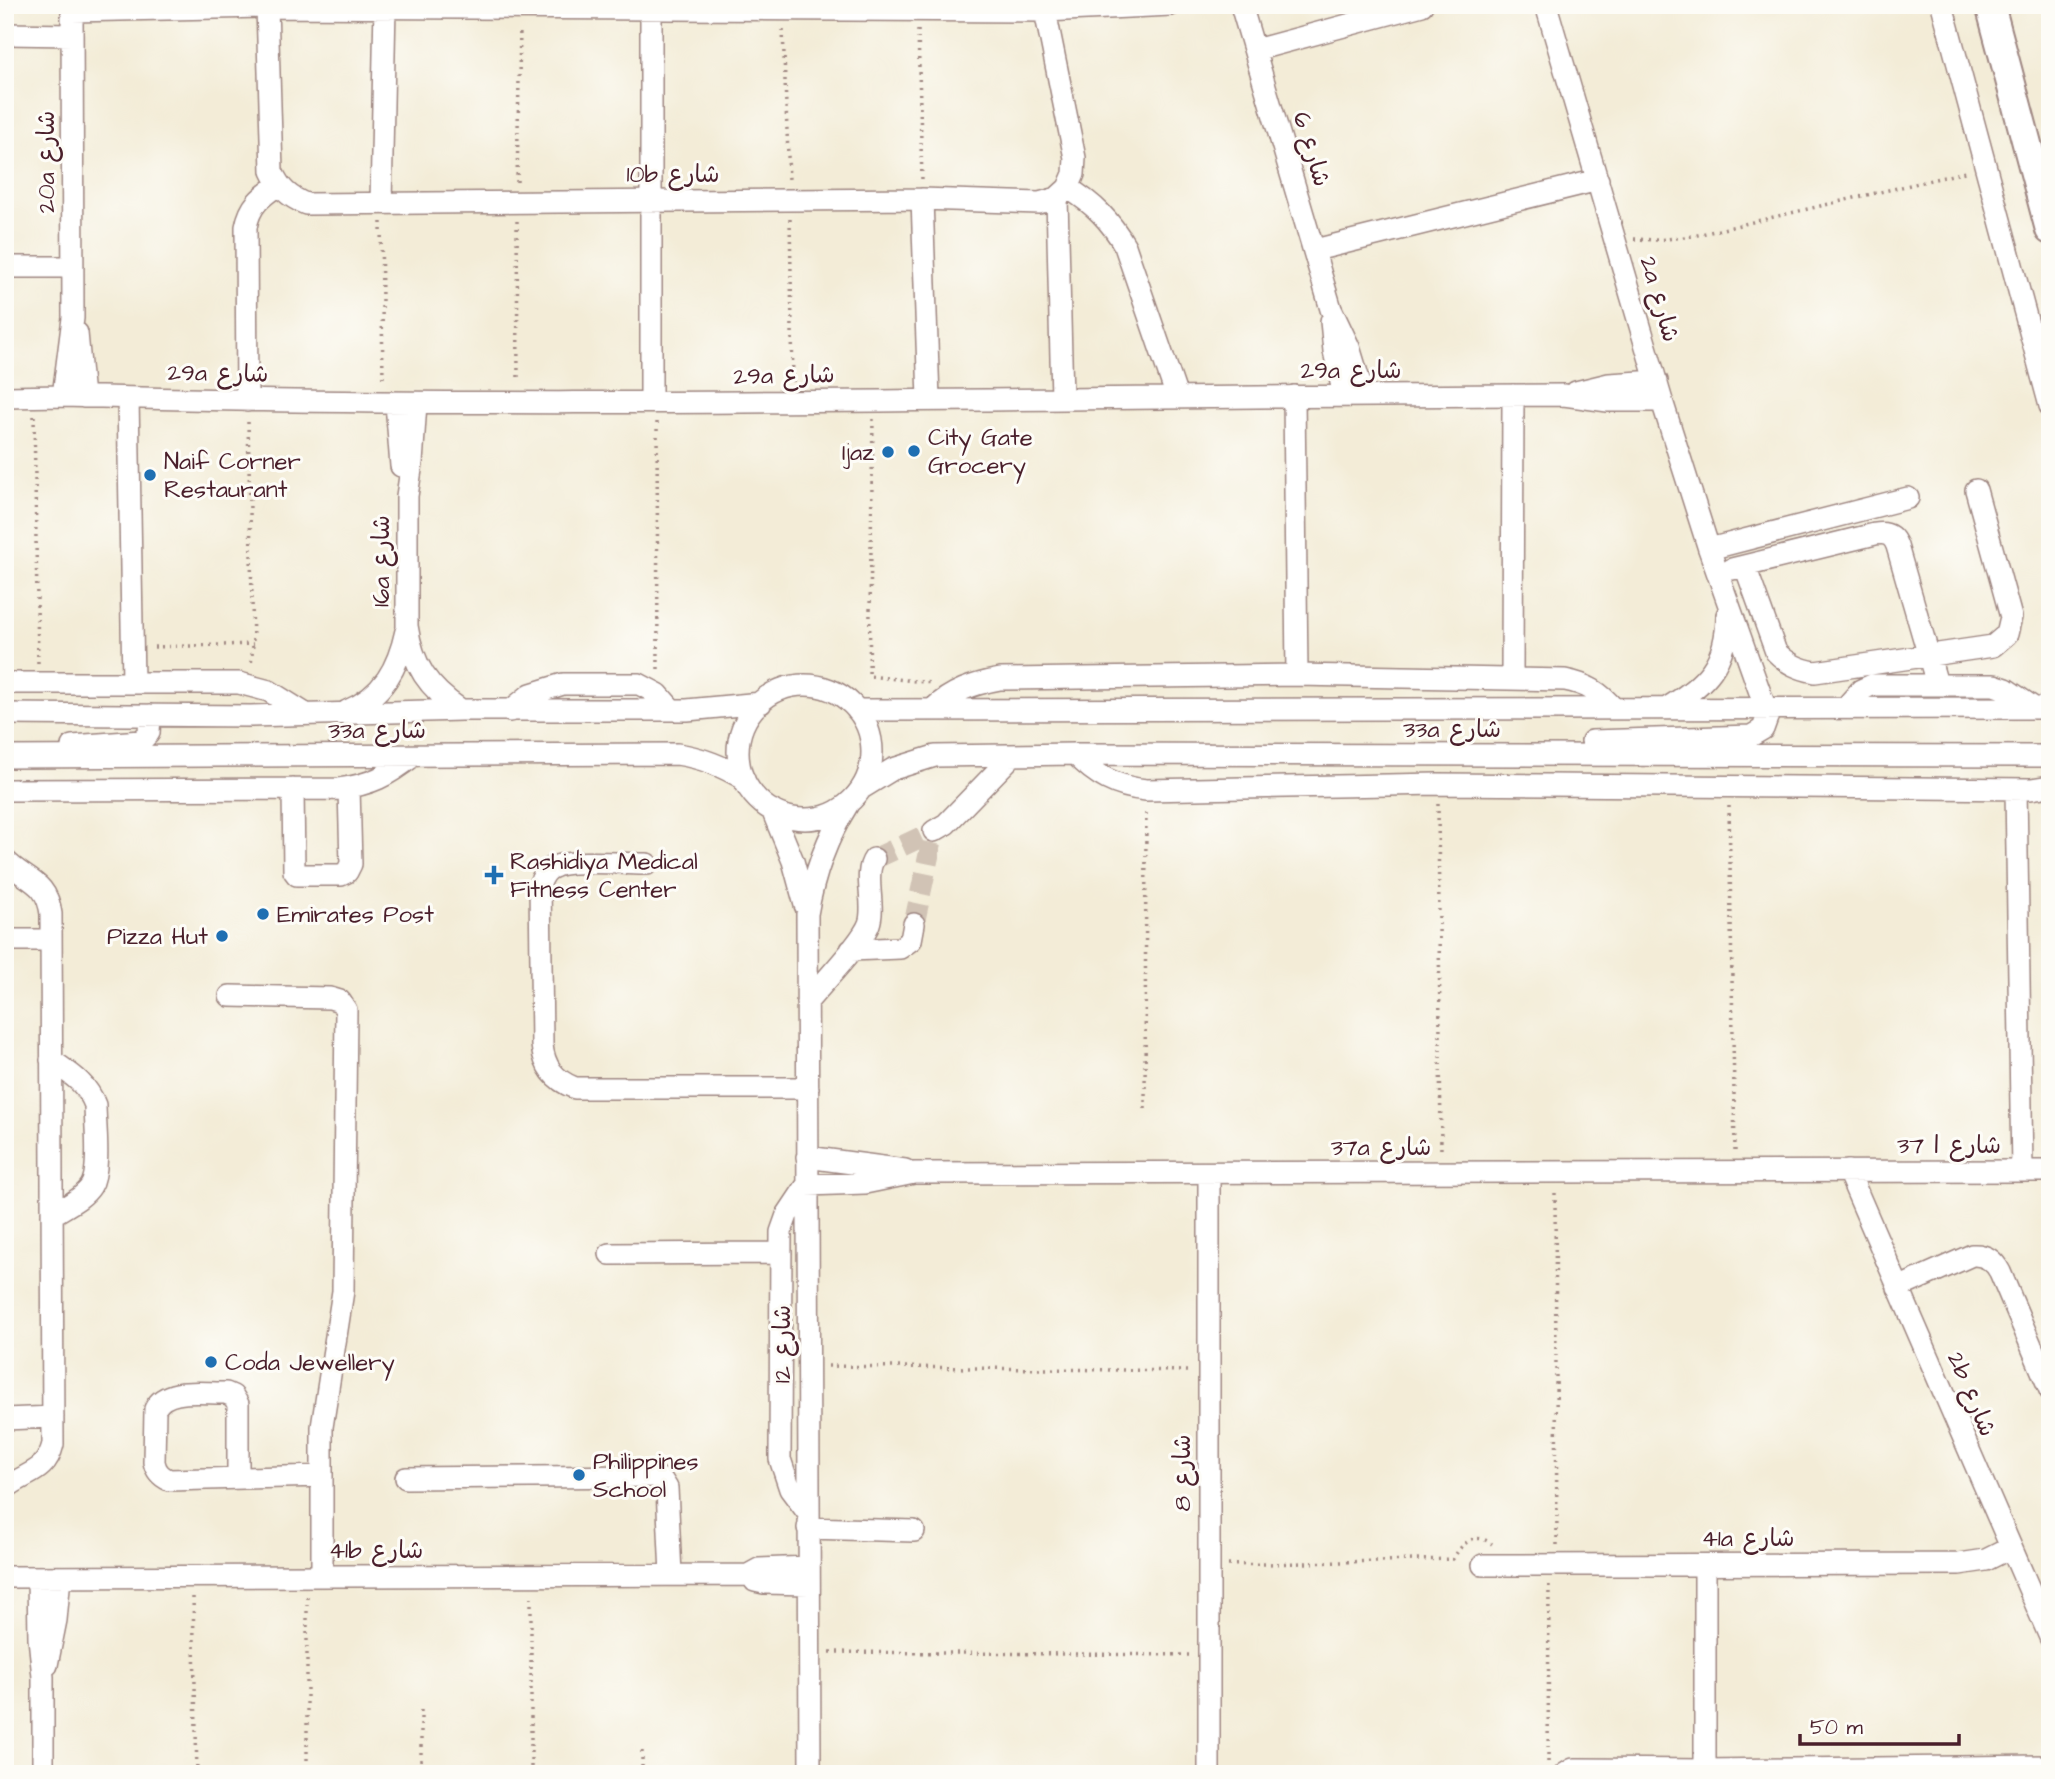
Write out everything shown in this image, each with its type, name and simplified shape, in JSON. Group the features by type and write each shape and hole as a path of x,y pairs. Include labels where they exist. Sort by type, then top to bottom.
{"main road":[{"path":"1990,5 2050,230"}],"street":[{"path":"72,8 1045,11 1171,5"},
{"name":"شارع 6","path":"1241,5 1332,309 1349,347 1354,396"},
{"path":"1255,50 1422,5"},
{"name":"2a شارع","path":"1546,5 1716,573 1766,709"},
{"path":"1942,5 2050,406"},
{"path":"381,203 384,7"},
{"name":"20a شارع","path":"72,8 73,318 81,358 73,397"},
{"path":"247,401 248,213 255,202 278,185 272,171 271,156 267,8"},
{"path":"650,10 654,403"},
{"path":"1045,11 1075,158 1074,174 1063,193 1062,398"},
{"path":"5,34 72,35"},
{"path":"1315,250 1598,180"},
{"name":"10b شارع","path":"278,185 290,197 306,204 922,199 1039,204 1063,193"},
{"path":"1063,193 1100,210 1125,246 1177,397"},
{"path":"922,199 929,399"},
{"path":"5,267 73,267"},
{"name":"29a شارع","path":"5,397 398,403 654,403 1563,395 1608,401 1660,391"},
{"path":"1512,678 1513,395"},
{"path":"1294,396 1297,676"},
{"path":"128,398 133,682"},
{"name":"16a شارع","path":"344,712 359,706 384,686 400,658 407,626 407,496 412,463 398,403"},
{"path":"1745,566 1776,652 1787,663 1800,670 1815,672 1993,646 2007,634 2010,626 2009,608 1976,489"},
{"path":"1709,549 1908,498"},
{"path":"1716,573 1875,534 1889,535 1897,546 1937,684"},
{"name":"2a شارع","path":"1666,709 1693,692 1713,670 1725,642 1727,606"},
{"name":"16a شارع","path":"407,626 415,660 423,675 447,701 461,710"},
{"path":"933,709 944,698 961,689 1000,679 1297,676 1565,680 1580,683 1605,697 1614,709"},
{"name":"33a شارع","path":"5,683 250,684 269,691 304,713"},
{"path":"1845,708 1861,690 1872,685 1937,684 1994,685 2042,708"},
{"path":"804,686 838,694 857,710 867,727 872,748 870,768 862,788 848,804 816,818 793,818 772,810 751,792 740,766 740,738 751,713 761,703 781,691 804,686"},
{"name":"33a شارع","path":"5,714 251,716 461,710 510,712 665,702 714,709 761,703"},
{"name":"33a شارع","path":"857,710 2042,708"},
{"path":"1515,755 1559,742 1751,736 1763,729 1768,715 1766,709"},
{"path":"54,759 59,752 73,746 141,741 149,733 150,715"},
{"name":"33a شارع","path":"5,758 677,754 701,758 744,779"},
{"path":"1075,754 1086,766 1107,780 1129,788 1146,790 1438,784 2016,789 2050,786"},
{"path":"934,831 946,824 1013,755"},
{"path":"7,791 349,788 389,774 413,756"},
{"name":"33a شارع","path":"862,788 892,769 935,756 2050,756"},
{"path":"293,789 293,871 298,875 347,872 351,864 349,788"},
{"path":"2016,789 2022,1171"},
{"name":"شارع 12","path":"810,1774 807,914 824,848 848,804"},
{"name":"شارع 12","path":"772,810 793,861 807,914"},
{"path":"807,1002 865,933 871,918 870,866 874,859"},
{"path":"5,860 15,874 38,884 47,898 51,914 53,1417 53,1444 48,1459 35,1472 5,1489"},
{"path":"647,864 565,864 549,869 540,883 542,1045 551,1072 566,1084 575,1087 808,1088"},
{"path":"851,950 900,948 911,940 914,924"},
{"path":"5,940 51,940"},
{"path":"230,996 330,998 340,1001 346,1010 343,1291 322,1427 322,1476 314,1576"},
{"path":"51,1060 82,1083 92,1097 95,1105 96,1172 86,1192 52,1215"},
{"name":"37a شارع","path":"807,1157 914,1173 1848,1171"},
{"name":"شارع ا 37","path":"1848,1171 2050,1171"},
{"name":"2b شارع","path":"1848,1171 2010,1548 2041,1591 2050,1637"},
{"name":"37a شارع","path":"807,1185 864,1183 914,1173"},
{"name":"شارع 8","path":"1209,1173 1209,1774"},
{"path":"807,1185 787,1215 782,1232 780,1459 784,1475 808,1521 914,1531"},
{"path":"610,1254 781,1253"},
{"path":"1898,1288 1972,1255 1992,1260 2000,1272 2050,1390"},
{"path":"238,1478 238,1404 233,1396 226,1393 174,1394 157,1403 154,1462 159,1474 169,1480 322,1476"},
{"path":"5,1419 53,1417"},
{"path":"405,1478 655,1476 662,1480 667,1488 671,1575"},
{"name":"41a شارع","path":"1490,1565 1959,1564 1986,1560 2010,1548"},
{"path":"1705,1565 1705,1770"},
{"name":"41b شارع","path":"5,1577 748,1575 764,1583 809,1576"},
{"path":"38,1577 43,1677 43,1774"},
{"path":"43,1677 55,1630 60,1577"},
{"path":"1557,1772 1573,1769 1879,1771 2050,1766"}],"path":[{"path":"922,199 926,9"},
{"path":"1615,237 1657,240 1693,236 1987,167"},
{"path":"381,203 398,403"},
{"path":"33,397 39,683"},
{"path":"873,400 869,676 932,681 933,709"},
{"path":"247,401 253,644 250,684"},
{"path":"654,403 665,702"},
{"path":"2050,452 2045,463 2050,481"},
{"path":"133,648 253,644"},
{"path":"1438,784 1441,1173"},
{"path":"1729,786 1735,1171"},
{"path":"1145,1109 1146,790"},
{"path":"1555,1172 1553,1565 1557,1772"},
{"path":"808,1366 1209,1371"},
{"path":"1208,1565 1453,1559 1467,1542 1477,1537 1485,1538 1494,1546 1490,1565"},
{"path":"192,1576 197,1774"},
{"path":"307,1774 314,1576"},
{"path":"531,1576 531,1774"},
{"path":"810,1652 1209,1655"},
{"path":"421,1710 421,1774"},
{"path":"642,1751 642,1774"}],"tunnel":[{"path":"874,859 934,831"},
{"path":"914,924 934,831"}],"place":[{"name":"City Gate Grocery","path":"914,451"},
{"name":"Ijaz","path":"888,452"},
{"name":"Naif Corner Restaurant","path":"150,475"},
{"name":"Rashidiya Medical Fitness Center","path":"494,875"},
{"name":"Emirates Post","path":"263,914"},
{"name":"Pizza Hut","path":"222,936"},
{"name":"Coda Jewellery","path":"211,1362"},
{"name":"Philippines School","path":"579,1475"}]}
